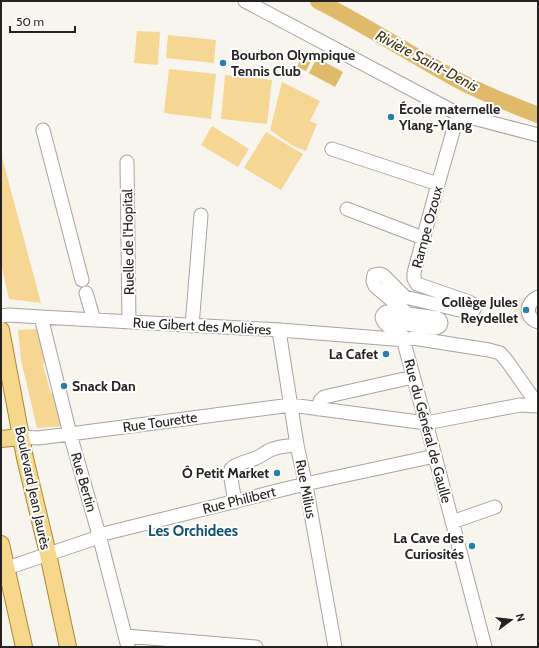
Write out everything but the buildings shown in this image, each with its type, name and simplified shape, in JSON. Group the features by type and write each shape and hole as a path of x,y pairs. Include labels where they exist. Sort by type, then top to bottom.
{"main road":[{"name":"Boulevard Jean Jaurès","path":"1,330 25,458 68,647"},
{"name":"Rue Tourette","path":"1,439 21,437"},
{"path":"1,544 4,569 24,647"}],"street":[{"path":"245,1 458,114 538,135"},
{"name":"Rampe Ozoux","path":"403,340 402,335 385,323 382,319 384,313 390,313 406,324 436,328 440,326 440,320 437,318 408,314 375,286 373,281 374,275 383,275 405,297 468,312 473,311 474,308 469,302 417,284 414,279 414,273 458,114"},
{"path":"43,130 82,280"},
{"path":"332,149 438,184"},
{"name":"Ruelle de l'Hopital","path":"127,162 129,322"},
{"path":"347,209 424,238"},
{"path":"192,326 201,215"},
{"path":"86,293 94,320"},
{"path":"538,297 530,303 528,307 530,316 538,322"},
{"name":"Rue Gibert des Molières","path":"1,316 9,315 280,330 403,340 413,338 488,350 500,353 536,402"},
{"name":"Rue Bertin","path":"41,317 70,434 127,641"},
{"name":"Rue Milius","path":"280,330 297,445 335,647"},
{"name":"Rue du Général de Gaulle","path":"403,340 435,456 484,647"},
{"path":"318,409 320,401 324,397 413,377"},
{"name":"Rue Tourette","path":"21,437 38,438 291,405 426,423 536,402"},
{"path":"235,502 230,469 239,464 258,458 272,449 297,445"},
{"name":"Rue Philibert","path":"4,569 92,539 99,535 305,484 435,456"},
{"name":"Rue du Général de Gaulle","path":"452,522 495,507"},
{"path":"127,641 256,647"}],"shaded area":[{"path":"137,31 160,32 158,65 134,63"},
{"path":"168,35 216,40 214,63 166,58"},
{"path":"305,51 314,55 306,71 297,67"},
{"path":"317,58 343,72 335,87 309,73"},
{"path":"169,69 216,74 211,119 164,113"},
{"path":"225,75 272,80 267,124 221,119"},
{"path":"282,82 320,101 310,121 317,124 306,151 293,146 270,130"},
{"path":"212,126 249,149 238,167 201,145"},
{"path":"266,132 303,154 281,190 244,168"},
{"path":"1,157 41,303 9,299 1,264"},
{"name":"Collège Jules Reydellet","path":"538,294 538,328 516,318 510,301"},
{"path":"40,329 48,359 43,365 51,394 56,389 65,426 37,428 21,360 18,330"}],"waterway":[{"name":"Rivière Saint-Denis","path":"318,1 464,83 538,115"}],"place":[{"name":"Bourbon Olympique Tennis Club","path":"223,63"},
{"name":"École maternelle Ylang-Ylang","path":"391,117"},
{"name":"Collège Jules Reydellet","path":"526,310"},
{"name":"La Cafet","path":"386,354"},
{"name":"Snack Dan","path":"64,386"},
{"name":"Ô Petit Market","path":"277,473"},
{"name":"La Cave des Curiosités","path":"472,546"}],"district":[{"name":"Les Orchidees","path":"193,531"}]}
